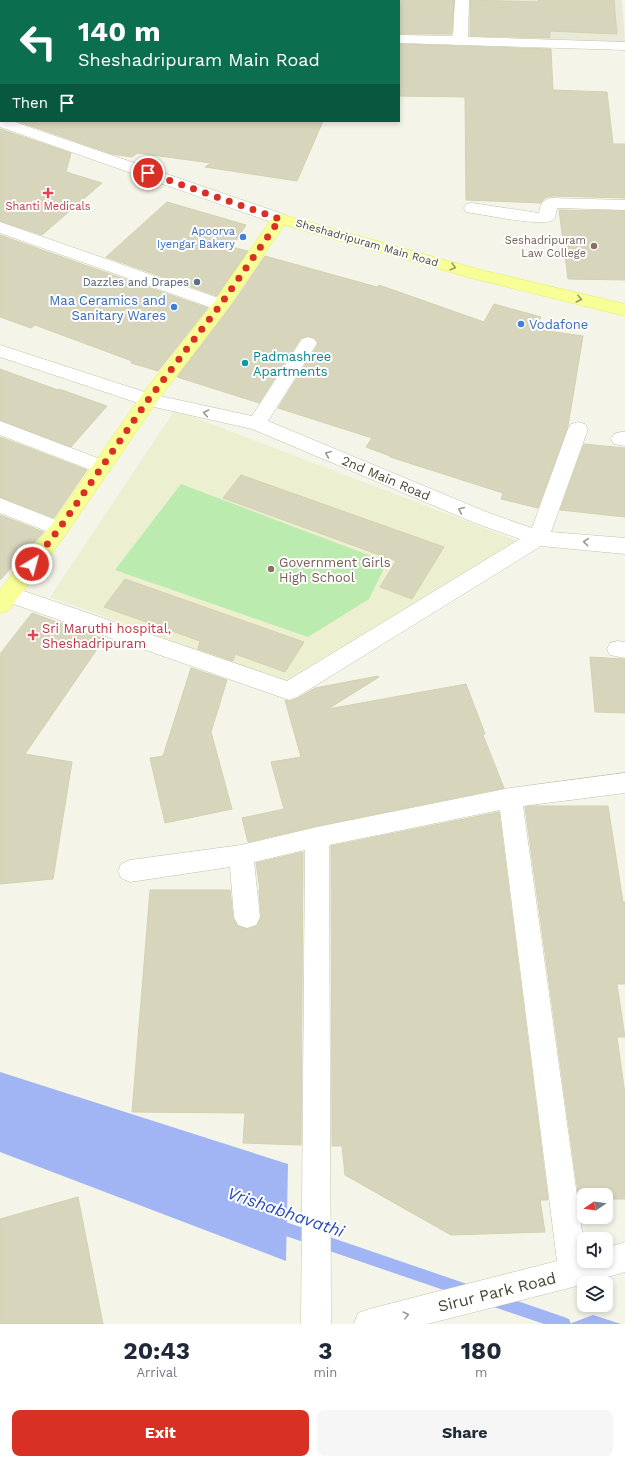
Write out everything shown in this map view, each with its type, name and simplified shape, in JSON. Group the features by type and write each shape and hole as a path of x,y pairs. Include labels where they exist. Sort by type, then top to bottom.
{"main road":[{"path":"6,593 59,529 148,400 221,304 280,219"},
{"name":"Sheshadripuram Main Road","path":"280,219 477,274 625,310"}],"street":[{"path":"460,41 462,0"},
{"path":"400,39 625,46"},
{"name":"Sheshadripuram Main Road","path":"0,122 280,219"},
{"path":"472,208 541,218 547,216 549,204 552,203 625,205"},
{"path":"0,227 221,304"},
{"path":"257,424 308,343"},
{"name":"2nd Main Road","path":"0,351 148,400 257,424 482,518 538,538 625,546"},
{"path":"0,428 101,467"},
{"path":"6,593 289,691 538,538 578,429"},
{"path":"0,505 59,529"},
{"path":"130,871 241,855 316,837 510,798 625,783"},
{"path":"510,798 573,1272"},
{"path":"316,837 316,1324"},
{"path":"241,855 247,917"},
{"name":"Sirur Park Road","path":"368,1324 573,1272 625,1257"}],"shaded area":[{"path":"471,0 622,0 625,42 470,35"},
{"name":"Government Girls High School","path":"175,410 518,541 287,682 50,597"}],"green space":[{"path":"181,484 387,562 369,599 308,637 115,570"}],"water":[{"path":"0,1072 288,1164 286,1261 0,1152"},
{"path":"593,1315 621,1324 569,1324"}],"building":[{"path":"400,0 454,0 452,34 400,34"},
{"path":"470,0 538,2 538,0 614,0 617,34 550,31 550,38 470,36"},
{"path":"400,44 551,49 553,90 607,92 613,144 625,144 625,198 552,196 545,198 541,203 466,200 465,97 400,96"},
{"path":"20,122 323,122 297,181 205,167 211,163 137,153 132,157 112,154"},
{"path":"0,129 71,153 66,172 102,183 42,235 0,221"},
{"path":"167,202 246,225 232,247 248,251 217,296 106,257"},
{"name":"Seshadripuram Law College","path":"559,210 625,211 625,280 568,279"},
{"path":"0,235 208,308 158,371 131,363 132,361 35,325 31,328 0,317"},
{"path":"265,256 377,287 379,285 484,322 494,304 541,317 534,329 583,336 568,426 538,508 501,499 503,493 390,457 366,447 372,438 278,408 318,344 314,338 308,336 301,338 259,403 177,377 231,306"},
{"path":"0,369 107,406 71,447 0,420"},
{"path":"0,437 87,470 54,518 0,497"},
{"path":"584,444 625,448 625,517 560,510"},
{"path":"241,475 444,547 412,599 380,587 396,561 223,498"},
{"path":"0,515 44,532 0,580"},
{"path":"125,579 304,642 285,672 235,654 233,661 198,649 200,641 104,607"},
{"path":"32,613 104,639 25,754 72,762 53,879 0,884 0,654"},
{"path":"590,657 625,659 625,713 595,712"},
{"path":"191,668 227,680 211,732 232,809 165,823 150,758 163,756"},
{"path":"379,677 328,709 466,684 485,734 483,735 504,788 317,826 248,842 242,818 284,809 271,762 301,757 285,700 290,701 298,698 315,688"},
{"path":"608,806 623,902 625,902 625,984 617,984 625,1037 617,1037 625,1094 625,1199 613,1199 613,1188 577,1188 525,807"},
{"path":"499,812 548,1200 540,1200 545,1232 451,1235 345,1175 342,1146 332,1146 331,846"},
{"path":"303,852 301,1145 243,1143 245,1113 132,1112 150,890 230,890 233,918 238,926 247,929 257,926 261,917 260,890 256,863"},
{"path":"78,1197 103,1324 0,1324 0,1219"}],"waterway":[{"name":"Vrishabhavathi","path":"274,1225 467,1291"},
{"name":"Vrishabhavathi","path":"494,1300 564,1324"}],"place":[{"name":"Shanti Medicals","path":"48,193"},
{"name":"Apoorva Iyengar Bakery","path":"243,237"},
{"name":"Seshadripuram Law College","path":"594,246"},
{"name":"Dazzles and Drapes","path":"197,282"},
{"name":"Maa Ceramics and Sanitary Wares","path":"174,307"},
{"name":"Vodafone","path":"521,324"},
{"name":"Padmashree Apartments","path":"245,363"},
{"name":"Government Girls High School","path":"271,569"},
{"name":"Sri Maruthi hospital, Sheshadripuram","path":"33,635"}],"route":[{"path":"32,564 59,529 148,400 221,304 280,219 148,173"}]}
